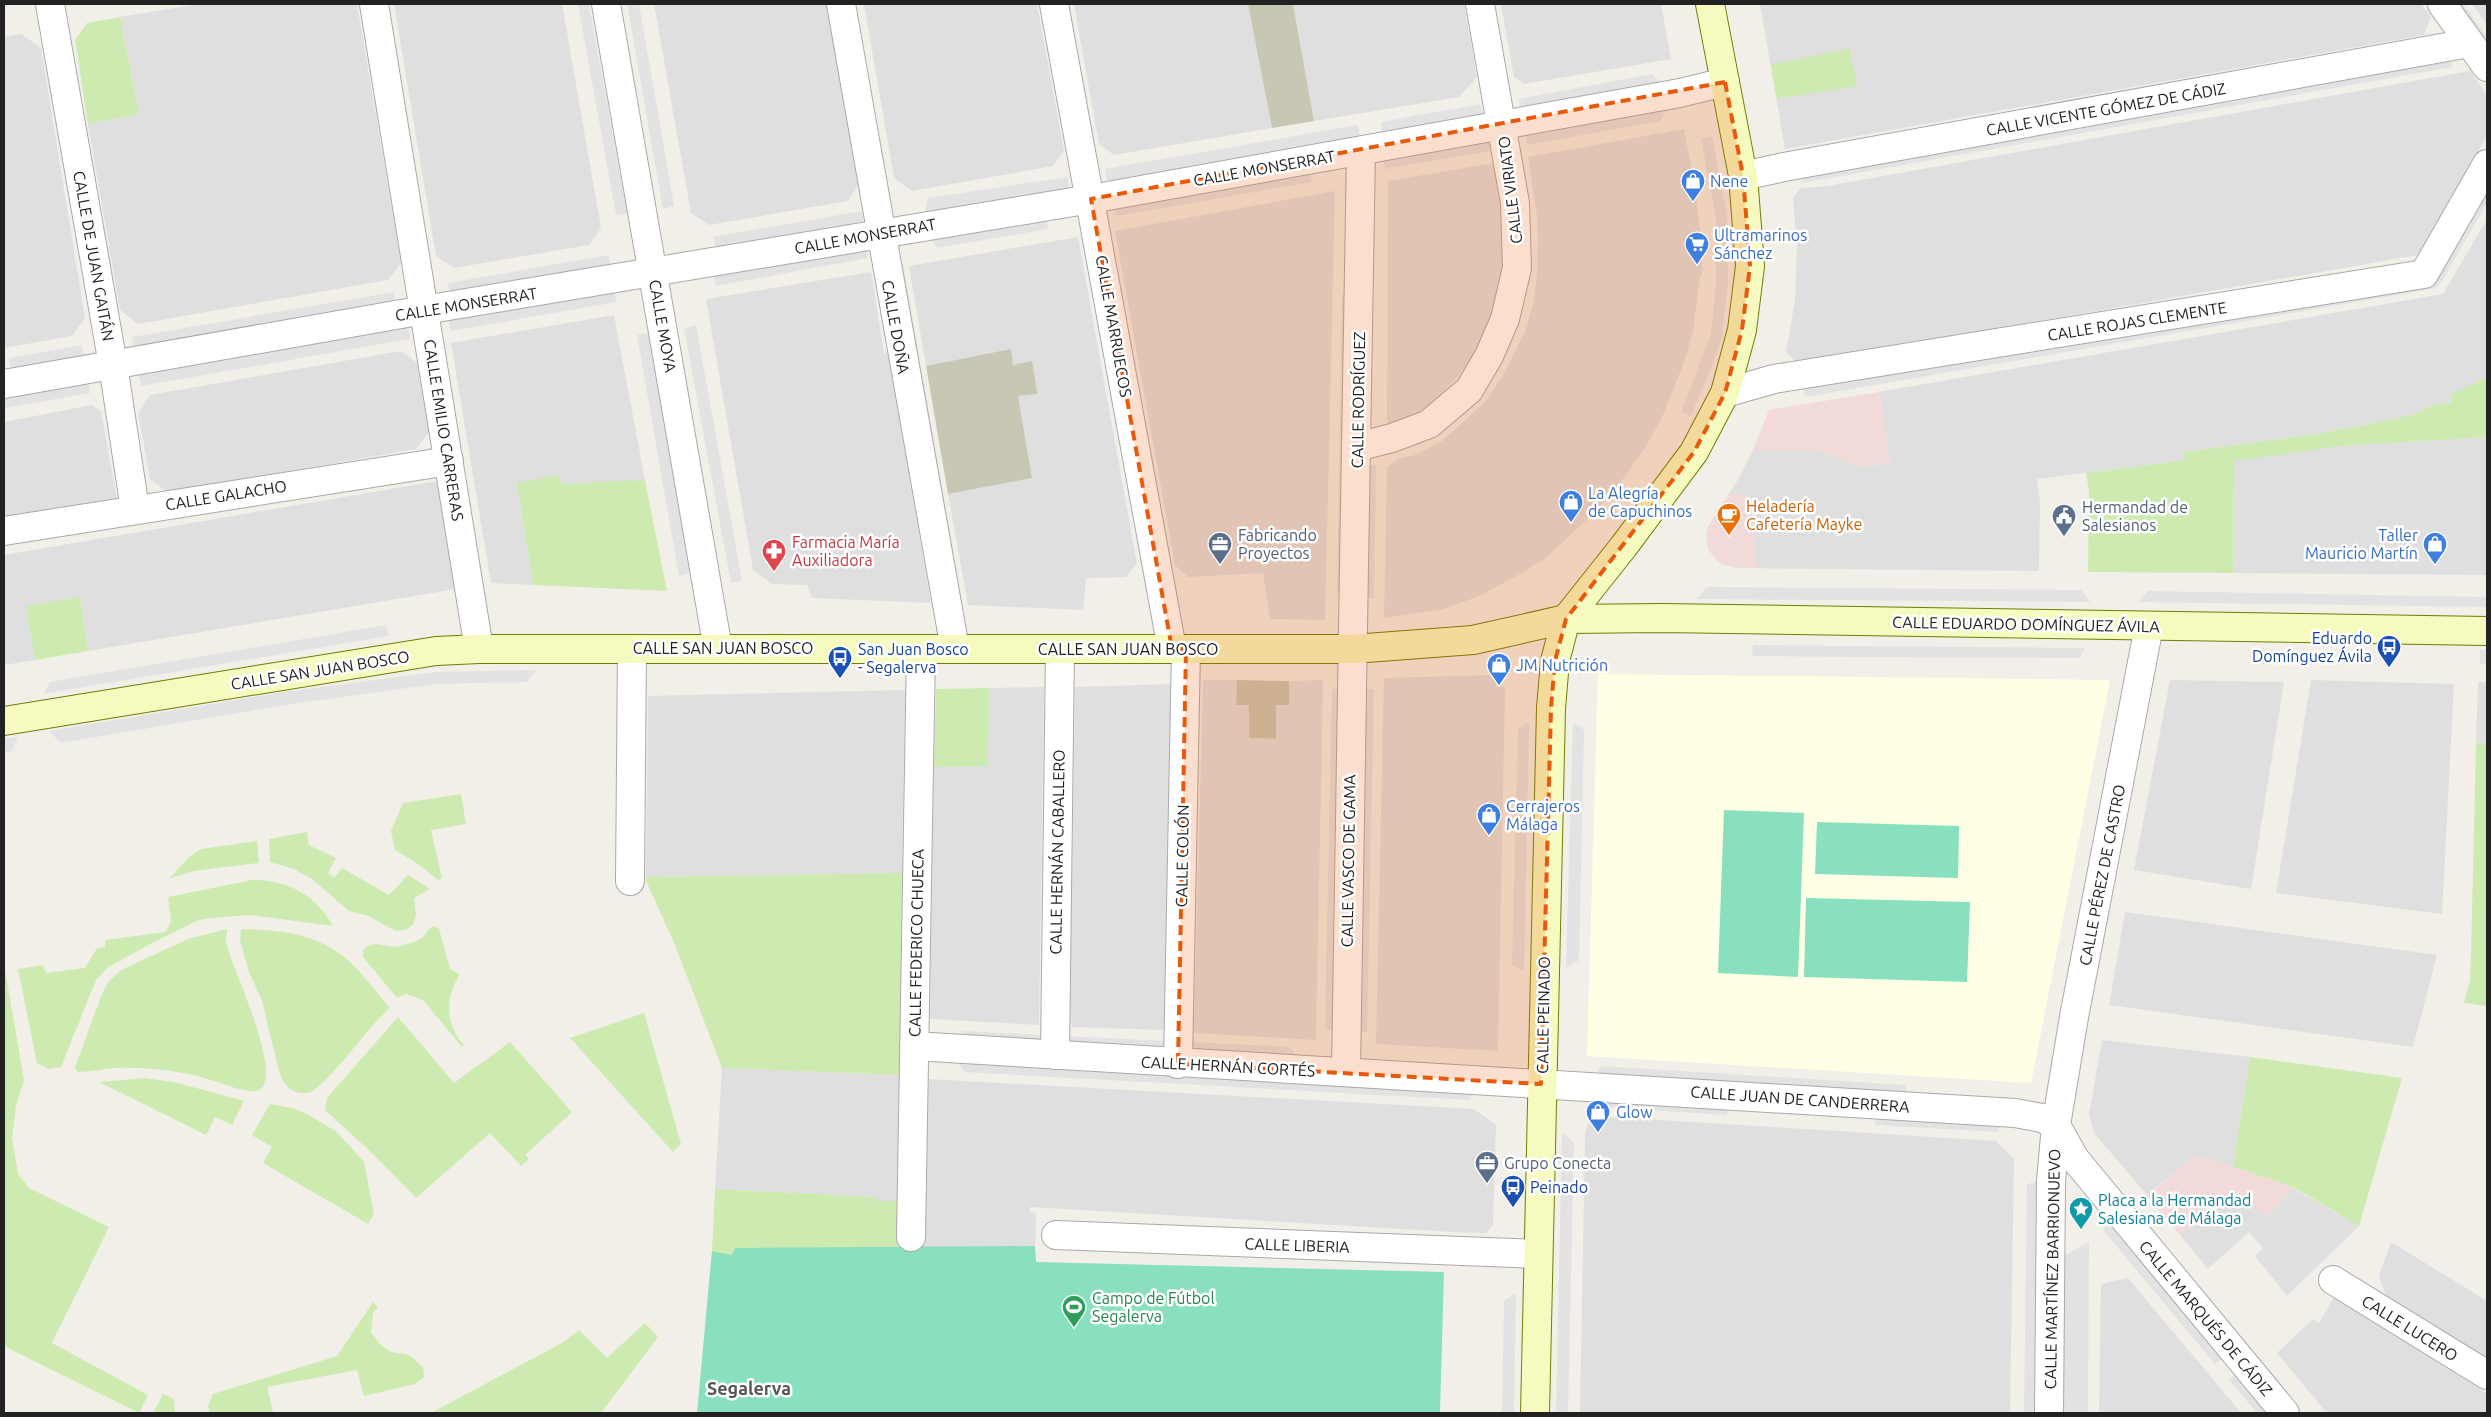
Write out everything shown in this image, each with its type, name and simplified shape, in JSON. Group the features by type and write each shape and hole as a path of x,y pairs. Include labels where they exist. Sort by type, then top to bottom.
{"main road":[{"path":"1566,619 1624,546 1694,452 1725,393 1742,330 1750,266 1742,176 1710,4"},
{"name":"CALLE EDUARDO DOMÍNGUEZ ÁVILA","path":"1566,619 1682,618 2487,631"},
{"name":"CALLE SAN JUAN BOSCO","path":"4,721 436,651 479,649 1353,649 1473,640 1566,619"},
{"name":"CALLE PEINADO","path":"1535,1413 1551,708 1555,662 1566,619"}],"street":[{"name":"CALLE DE JUAN GAITÁN","path":"50,4 113,364 135,509"},
{"name":"CALLE EMILIO CARRERAS","path":"374,4 479,649"},
{"name":"CALLE MOYA","path":"606,4 718,649"},
{"name":"CALLE DOÑA","path":"841,4 955,649"},
{"name":"CALLE MARRUECOS","path":"1054,4 1179,649"},
{"name":"CALLE VIRIATO","path":"1358,446 1392,438 1429,424 1469,390 1489,356 1505,319 1517,268 1515,203 1480,4"},
{"path":"2442,4 2487,68"},
{"name":"CALLE VICENTE GÓMEZ DE CÁDIZ","path":"1742,176 2470,43"},
{"name":"CALLE MONSERRAT","path":"4,384 424,310 1091,199 1680,93 1725,82"},
{"name":"CALLE RODRÍGUEZ","path":"1353,649 1358,446 1361,151"},
{"name":"CALLE ROJAS CLEMENTE","path":"1725,393 1774,380 2424,274 2487,164"},
{"name":"CALLE GALACHO","path":"4,531 449,461"},
{"name":"CALLE PÉREZ DE CASTRO","path":"2056,1125 2074,1017 2149,626"},
{"path":"630,881 632,649"},
{"name":"CALLE FEDERICO CHUECA","path":"911,1237 921,649"},
{"name":"CALLE HERNÁN CABALLERO","path":"1055,1055 1060,649"},
{"name":"CALLE COLÓN","path":"1178,1064 1179,649"},
{"name":"CALLE VASCO DE GAMA","path":"1346,1072 1350,686 1353,649"},
{"name":"CALLE HERNÁN CORTÉS","path":"914,1046 1178,1064 1541,1084"},
{"name":"CALLE JUAN DE CANDERRERA","path":"1541,1084 2015,1113 2042,1118 2056,1125"},
{"name":"CALLE MARTÍNEZ BARRIONUEVO","path":"2049,1413 2051,1181 2056,1125"},
{"name":"CALLE MARQUÉS DE CÁDIZ","path":"2056,1125 2075,1159 2285,1413"},
{"name":"CALLE LIBERIA","path":"1056,1235 1538,1254"},
{"name":"CALLE LUCERO","path":"2333,1280 2487,1375"}],"highlighted area":[{"path":"1725,82 1743,176 1750,266 1742,330 1725,393 1694,452 1566,619 1555,661 1551,708 1541,1084 1178,1064 1186,649 1172,649 1091,199"}],"shaded area":[{"path":"199,4 357,4 401,263 388,280 138,324 120,310 88,124 139,114 120,17"},
{"path":"394,4 562,4 601,228 589,245 454,268 436,256"},
{"path":"578,4 589,4 627,213 616,215"},
{"path":"627,4 639,4 674,206 663,209"},
{"path":"654,4 828,4 858,185 848,201 709,225 691,213"},
{"path":"864,4 1037,4 1064,151 1053,166 912,191 894,178"},
{"path":"1074,4 1248,4 1272,128 1114,155 1099,144"},
{"path":"1248,4 1293,4 1314,121 1272,128"},
{"path":"1293,4 1464,4 1477,77 1459,97 1314,121"},
{"path":"1501,4 1661,4 1671,59 1524,84 1514,77"},
{"path":"1760,4 2421,4 2431,17 2424,35 1785,149"},
{"path":"2450,4 2463,4 2487,37 2487,55"},
{"path":"2472,4 2487,4 2487,25 2479,14"},
{"path":"21,34 41,48 85,318 72,336 4,348 4,37"},
{"path":"2450,56 2452,67 1802,183 1800,172"},
{"path":"2470,71 2487,95 2487,136 2418,255 1797,363 1786,352 1795,301 1797,244 1793,198 1801,188 1828,186"},
{"path":"1652,74 1663,85 1521,110 1519,99"},
{"path":"1480,104 1483,117 1382,134 1381,122"},
{"path":"1667,109 1660,121 1527,145 1525,132"},
{"path":"1358,125 1360,137 1107,183 1105,169"},
{"path":"1684,129 1695,188 1702,249 1702,276 1700,277 1693,332 1683,365 1661,420 1646,446 1618,486 1596,511 1549,555 1524,572 1479,596 1444,609 1384,618 1387,468 1397,459 1415,455 1442,441 1484,403 1503,376 1526,329 1534,300 1538,237 1537,216 1528,157"},
{"path":"1712,136 1727,217 1728,281 1722,337 1691,416 1681,412 1711,334 1716,281 1716,218 1701,138"},
{"path":"1490,141 1491,151 1385,169 1383,159"},
{"path":"1494,163 1504,219 1504,275 1479,346 1461,373 1433,403 1411,416 1387,425 1388,181"},
{"path":"1310,171 1312,182 1116,216 1115,206"},
{"path":"1068,177 1069,189 925,213 928,198"},
{"path":"2487,182 2487,203 2442,281 2437,287 2431,289 1805,397 1803,386 2429,280"},
{"path":"1335,191 1325,620 1270,619 1263,573 1188,577 1175,565 1115,231"},
{"path":"862,211 864,223 716,249 713,237"},
{"path":"1046,214 1048,229 937,248 930,237"},
{"path":"2487,219 2487,377 2451,394 2452,402 2429,406 2417,413 2395,419 2317,434 2184,452 2186,460 2037,479 2040,502 2039,571 1736,568 1718,562 1708,549 1706,535 1708,527 1739,478 1753,450 1819,450 1860,467 1890,463 1879,392 2443,294"},
{"path":"1078,237 1137,564 1126,577 1086,578 1083,610 968,605 948,494 1032,478 1018,396 1037,394 1032,362 1013,365 1010,350 926,366 909,266"},
{"path":"866,246 868,258 716,286 714,275"},
{"path":"609,255 611,268 450,295 448,283"},
{"path":"903,264 962,602 952,602 893,266"},
{"path":"871,272 884,353 888,353 931,603 812,598 807,585 772,584 753,570 706,299"},
{"path":"614,291 617,302 451,331 448,320"},
{"path":"394,292 395,303 135,350 132,337"},
{"path":"1342,295 1353,295 1347,593 1337,593"},
{"path":"614,315 645,480 577,484 517,483 533,585 491,583 451,343"},
{"path":"408,325 410,339 141,386 138,372"},
{"path":"696,325 742,581 731,583 684,328"},
{"path":"649,333 691,573 679,576 637,335"},
{"path":"82,345 84,357 11,370 9,358"},
{"path":"1011,349 1013,365 1032,361 1037,391 1037,394 1018,396 1032,478 948,494 926,366"},
{"path":"401,351 417,363 429,432 416,449 172,491 166,491 150,479 138,413 150,395"},
{"path":"87,380 90,393 4,408 4,395"},
{"path":"1879,392 1890,463 1860,467 1819,450 1753,450 1769,410"},
{"path":"92,405 101,411 117,500 4,519 4,422"},
{"path":"2487,437 2487,575 2233,573 2234,460 2341,446"},
{"path":"1366,465 1376,465 1374,598 1364,599"},
{"path":"438,481 456,589 88,651 80,598 27,606 35,660 4,665 4,555"},
{"path":"1729,494 1747,494 1745,520 1754,527 1755,568 1727,566 1718,562 1708,549 1706,535 1708,527"},
{"path":"1706,587 2081,590 2090,602 1697,599"},
{"path":"2148,591 2487,597 2487,607 2138,602"},
{"path":"386,625 389,636 43,694 50,682"},
{"path":"1753,645 2085,648 2079,658 1847,657 1752,656"},
{"path":"2480,650 2487,650 2487,664 2480,664"},
{"path":"536,670 527,682 436,684 285,705 61,743 49,731 284,692 436,672"},
{"path":"1598,674 2110,680 2031,1083 1587,1056"},
{"path":"1493,675 1505,689 1498,1051 1376,1044 1384,678"},
{"path":"1203,680 1237,680 1236,704 1249,705 1249,738 1275,739 1276,705 1289,705 1289,681 1323,680 1316,1040 1194,1033"},
{"path":"1237,680 1289,681 1289,705 1276,705 1276,739 1249,738 1249,705 1236,705"},
{"path":"2170,680 2284,682 2251,889 2134,870"},
{"path":"2311,680 2454,684 2442,914 2276,893"},
{"path":"2478,682 2487,682 2487,744 2476,743"},
{"path":"1171,684 1164,1030 1072,1027 1070,1014 1075,687"},
{"path":"1044,687 1039,1025 930,1019 934,767 988,766 989,688"},
{"path":"1343,688 1336,1030 1325,1029 1332,689"},
{"path":"1364,689 1374,689 1367,1032 1357,1032"},
{"path":"905,690 902,873 646,877 648,696"},
{"path":"1529,722 1524,971 1512,966 1518,729"},
{"path":"1573,722 1584,730 1579,960 1566,968"},
{"path":"18,737 12,751 4,753 4,739"},
{"path":"2125,912 2437,955 2413,1047 2109,1005"},
{"path":"962,1031 1290,1047 1298,1059 958,1041"},
{"path":"2102,1040 2250,1057 2233,1167 2195,1155 2147,1195 2094,1133 2089,1114"},
{"path":"957,1060 1477,1090 1469,1100 964,1072"},
{"path":"1600,1066 1906,1085 1906,1097 1596,1076"},
{"path":"722,1068 900,1075 898,1201 876,1201 875,1197 715,1189"},
{"path":"928,1079 1474,1109 1496,1125 1493,1225 1486,1233 1453,1232 1030,1207 1030,1212 1036,1213 1035,1246 921,1248"},
{"path":"1597,1096 1728,1104 1727,1115 1601,1107"},
{"path":"1876,1112 2001,1124 1997,1132 1875,1125"},
{"path":"1597,1116 1996,1141 2014,1159 2010,1413 1580,1413 1585,1137 1587,1125"},
{"path":"1562,1132 1574,1143 1568,1413 1556,1413"},
{"path":"2195,1155 2294,1187 2265,1216 2233,1189 2180,1235 2147,1196"},
{"path":"2036,1182 2034,1413 2024,1413 2027,1184"},
{"path":"2293,1188 2359,1226 2287,1296 2255,1256 2263,1248 2249,1232 2208,1269 2180,1235 2233,1189 2265,1216"},
{"path":"2109,1218 2224,1357 2215,1364 2103,1230"},
{"path":"2089,1242 2088,1413 2063,1413 2063,1256"},
{"path":"2391,1242 2487,1301 2487,1358 2386,1295 2379,1276"},
{"path":"2128,1278 2241,1413 2099,1413 2101,1284"},
{"path":"1516,1293 1514,1413 1502,1413 1504,1301"},
{"path":"2334,1297 2487,1393 2487,1413 2327,1413 2277,1353 2313,1319 2319,1323"},
{"path":"2237,1373 2270,1413 2257,1413 2229,1380"}],"green space":[{"path":"120,17 139,114 88,124 75,40 87,23"},
{"path":"1850,49 1857,86 1777,99 1771,64"},
{"path":"2487,377 2487,437 2341,446 2234,461 2233,573 2088,572 2089,490 2086,473 2185,460 2184,452 2317,434 2395,419 2417,413 2429,406 2452,402 2451,394"},
{"path":"559,475 562,484 645,480 667,591 533,585 517,483"},
{"path":"80,597 88,651 35,660 26,606"},
{"path":"989,688 988,766 934,767 936,689"},
{"path":"2476,743 2487,744 2487,1006 2464,1003 2470,980"},
{"path":"461,794 466,824 431,830 442,878 438,880 418,864 395,850 391,831 403,803"},
{"path":"1724,810 1804,813 1798,977 1718,973"},
{"path":"1817,822 1959,826 1958,878 1815,874"},
{"path":"307,832 309,845 336,858 328,873 334,878 342,868 389,895 408,875 430,889 414,898 416,915 413,925 405,930 396,931 368,916 349,911 312,879 294,869 270,862 269,839"},
{"path":"257,841 259,863 193,871 169,879 188,858 201,849"},
{"path":"902,873 900,1075 722,1068 675,945 646,881 646,877"},
{"path":"252,880 277,883 299,891 318,905 333,926 250,915 199,920 108,967 96,980 61,1067 49,1069 37,1063 18,969 43,965 46,973 85,968 97,948 105,947 105,940 166,932 171,921 168,897"},
{"path":"1806,898 1970,902 1967,982 1804,977"},
{"path":"434,926 439,929 450,969 460,974 452,992 449,1011 453,1028 464,1045 462,1047 423,1000 406,994 397,998 363,957 363,950 367,947 376,944 395,947 409,944 423,937"},
{"path":"227,929 226,941 229,953 254,1020 266,1066 265,1083 257,1091 236,1088 194,1075 154,1069 115,1068 77,1072 75,1067 102,994 109,981 121,970 188,939"},
{"path":"241,929 293,934 317,941 329,947 340,954 366,979 390,1008 370,1028 323,1083 312,1092 301,1093 293,1091 286,1085 280,1075 262,1001 249,972 240,940"},
{"path":"4,964 24,1080 16,1105 12,1138 18,1174 29,1188 109,1227 52,1343 148,1395 139,1413 4,1346"},
{"path":"644,1013 681,1144 673,1152 570,1038"},
{"path":"398,1017 454,1083 510,1042 572,1112 525,1155 529,1159 521,1166 490,1133 416,1198 374,1155 325,1110 327,1098"},
{"path":"2250,1057 2402,1078 2359,1226 2293,1187 2233,1167"},
{"path":"145,1078 178,1083 244,1101 232,1125 215,1117 206,1135 99,1082"},
{"path":"270,1104 292,1108 307,1114 337,1132 364,1162 374,1214 368,1224 263,1163 272,1147 252,1135"},
{"path":"715,1189 875,1197 877,1201 898,1201 898,1248 735,1248 732,1255 712,1251"},
{"name":"Campo de Fútbol Segalerva","path":"1035,1246 1036,1262 1444,1272 1440,1413 697,1413 712,1251 732,1255 735,1248"},
{"path":"373,1302 378,1307 373,1313 371,1332 381,1345 391,1352 409,1355 423,1367 424,1377 415,1384 364,1396 357,1370 267,1387 273,1412 210,1413 208,1406 213,1394 337,1356"},
{"path":"645,1323 658,1337 601,1413 431,1413 562,1343 579,1330 607,1358"},
{"path":"163,1394 174,1399 175,1413 153,1413"}],"place":[{"name":"Nene","path":"1693,202"},
{"name":"Ultramarinos Sánchez","path":"1697,265"},
{"name":"La Alegría de Capuchinos","path":"1571,523"},
{"name":"Heladería Cafetería Mayke","path":"1729,536"},
{"name":"Hermandad de Salesianos","path":"2064,537"},
{"name":"Fabricando Proyectos","path":"1220,565"},
{"name":"Taller Mauricio Martín","path":"2435,565"},
{"name":"Farmacia María Auxiliadora","path":"774,572"},
{"name":"Eduardo Domínguez Ávila","path":"2389,668"},
{"name":"San Juan Bosco - Segalerva","path":"840,679"},
{"name":"JM Nutrición","path":"1499,686"},
{"name":"Cerrajeros Málaga","path":"1489,836"},
{"name":"Glow","path":"1598,1133"},
{"name":"Grupo Conecta","path":"1487,1184"},
{"name":"Peinado","path":"1513,1208"},
{"name":"Placa a la Hermandad Salesiana de Málaga","path":"2081,1230"},
{"name":"Campo de Fútbol Segalerva","path":"1074,1328"}],"district":[{"name":"Segalerva","path":"749,1388"}]}
